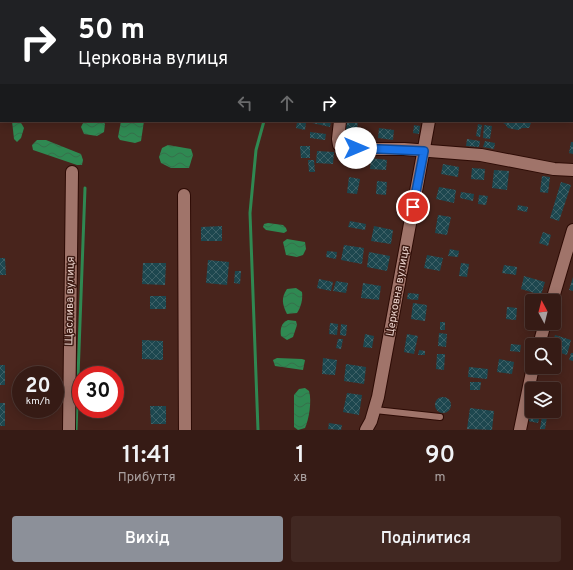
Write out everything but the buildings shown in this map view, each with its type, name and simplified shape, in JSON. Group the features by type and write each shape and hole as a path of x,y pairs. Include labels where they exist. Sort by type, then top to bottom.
{"street":[{"path":"340,122 338,139 339,145 345,149 404,149 481,155 554,169 573,170"},
{"name":"Церковна вулиця","path":"366,430 374,410 385,361 429,122"},
{"name":"Щаслива вулиця","path":"69,430 72,172"},
{"path":"184,196 185,430"},
{"path":"554,294 573,230"},
{"path":"520,430 532,374"}],"lane":[{"path":"374,410 440,417"}],"water":[{"path":"12,122 21,122 24,128 21,138 17,142 14,139"},
{"path":"84,122 104,122 105,124 104,132 97,136 84,134 81,127"},
{"path":"121,122 144,122 141,141 135,143 120,140 118,137"},
{"path":"37,140 46,140 81,154 83,160 82,165 77,165 33,150 32,145"},
{"path":"168,145 191,149 193,155 189,168 171,168 161,163 159,157 162,148"},
{"path":"268,223 283,225 287,231 284,233 266,230 263,227 264,224"},
{"path":"287,239 305,242 306,249 303,255 297,257 286,255 283,242"},
{"path":"296,288 302,292 301,306 297,313 287,314 283,304 284,295 287,289"},
{"path":"288,320 296,321 297,325 293,337 287,340 281,336 281,331 282,325"},
{"path":"277,358 305,360 303,370 275,366 273,360"},
{"path":"305,388 309,391 310,395 309,415 305,428 298,430 294,427 294,395 299,389"}],"waterway":[{"path":"258,430 250,213 256,150 264,122"},
{"path":"76,430 85,188"}],"route":[{"path":"356,148 424,151 413,207"}]}
